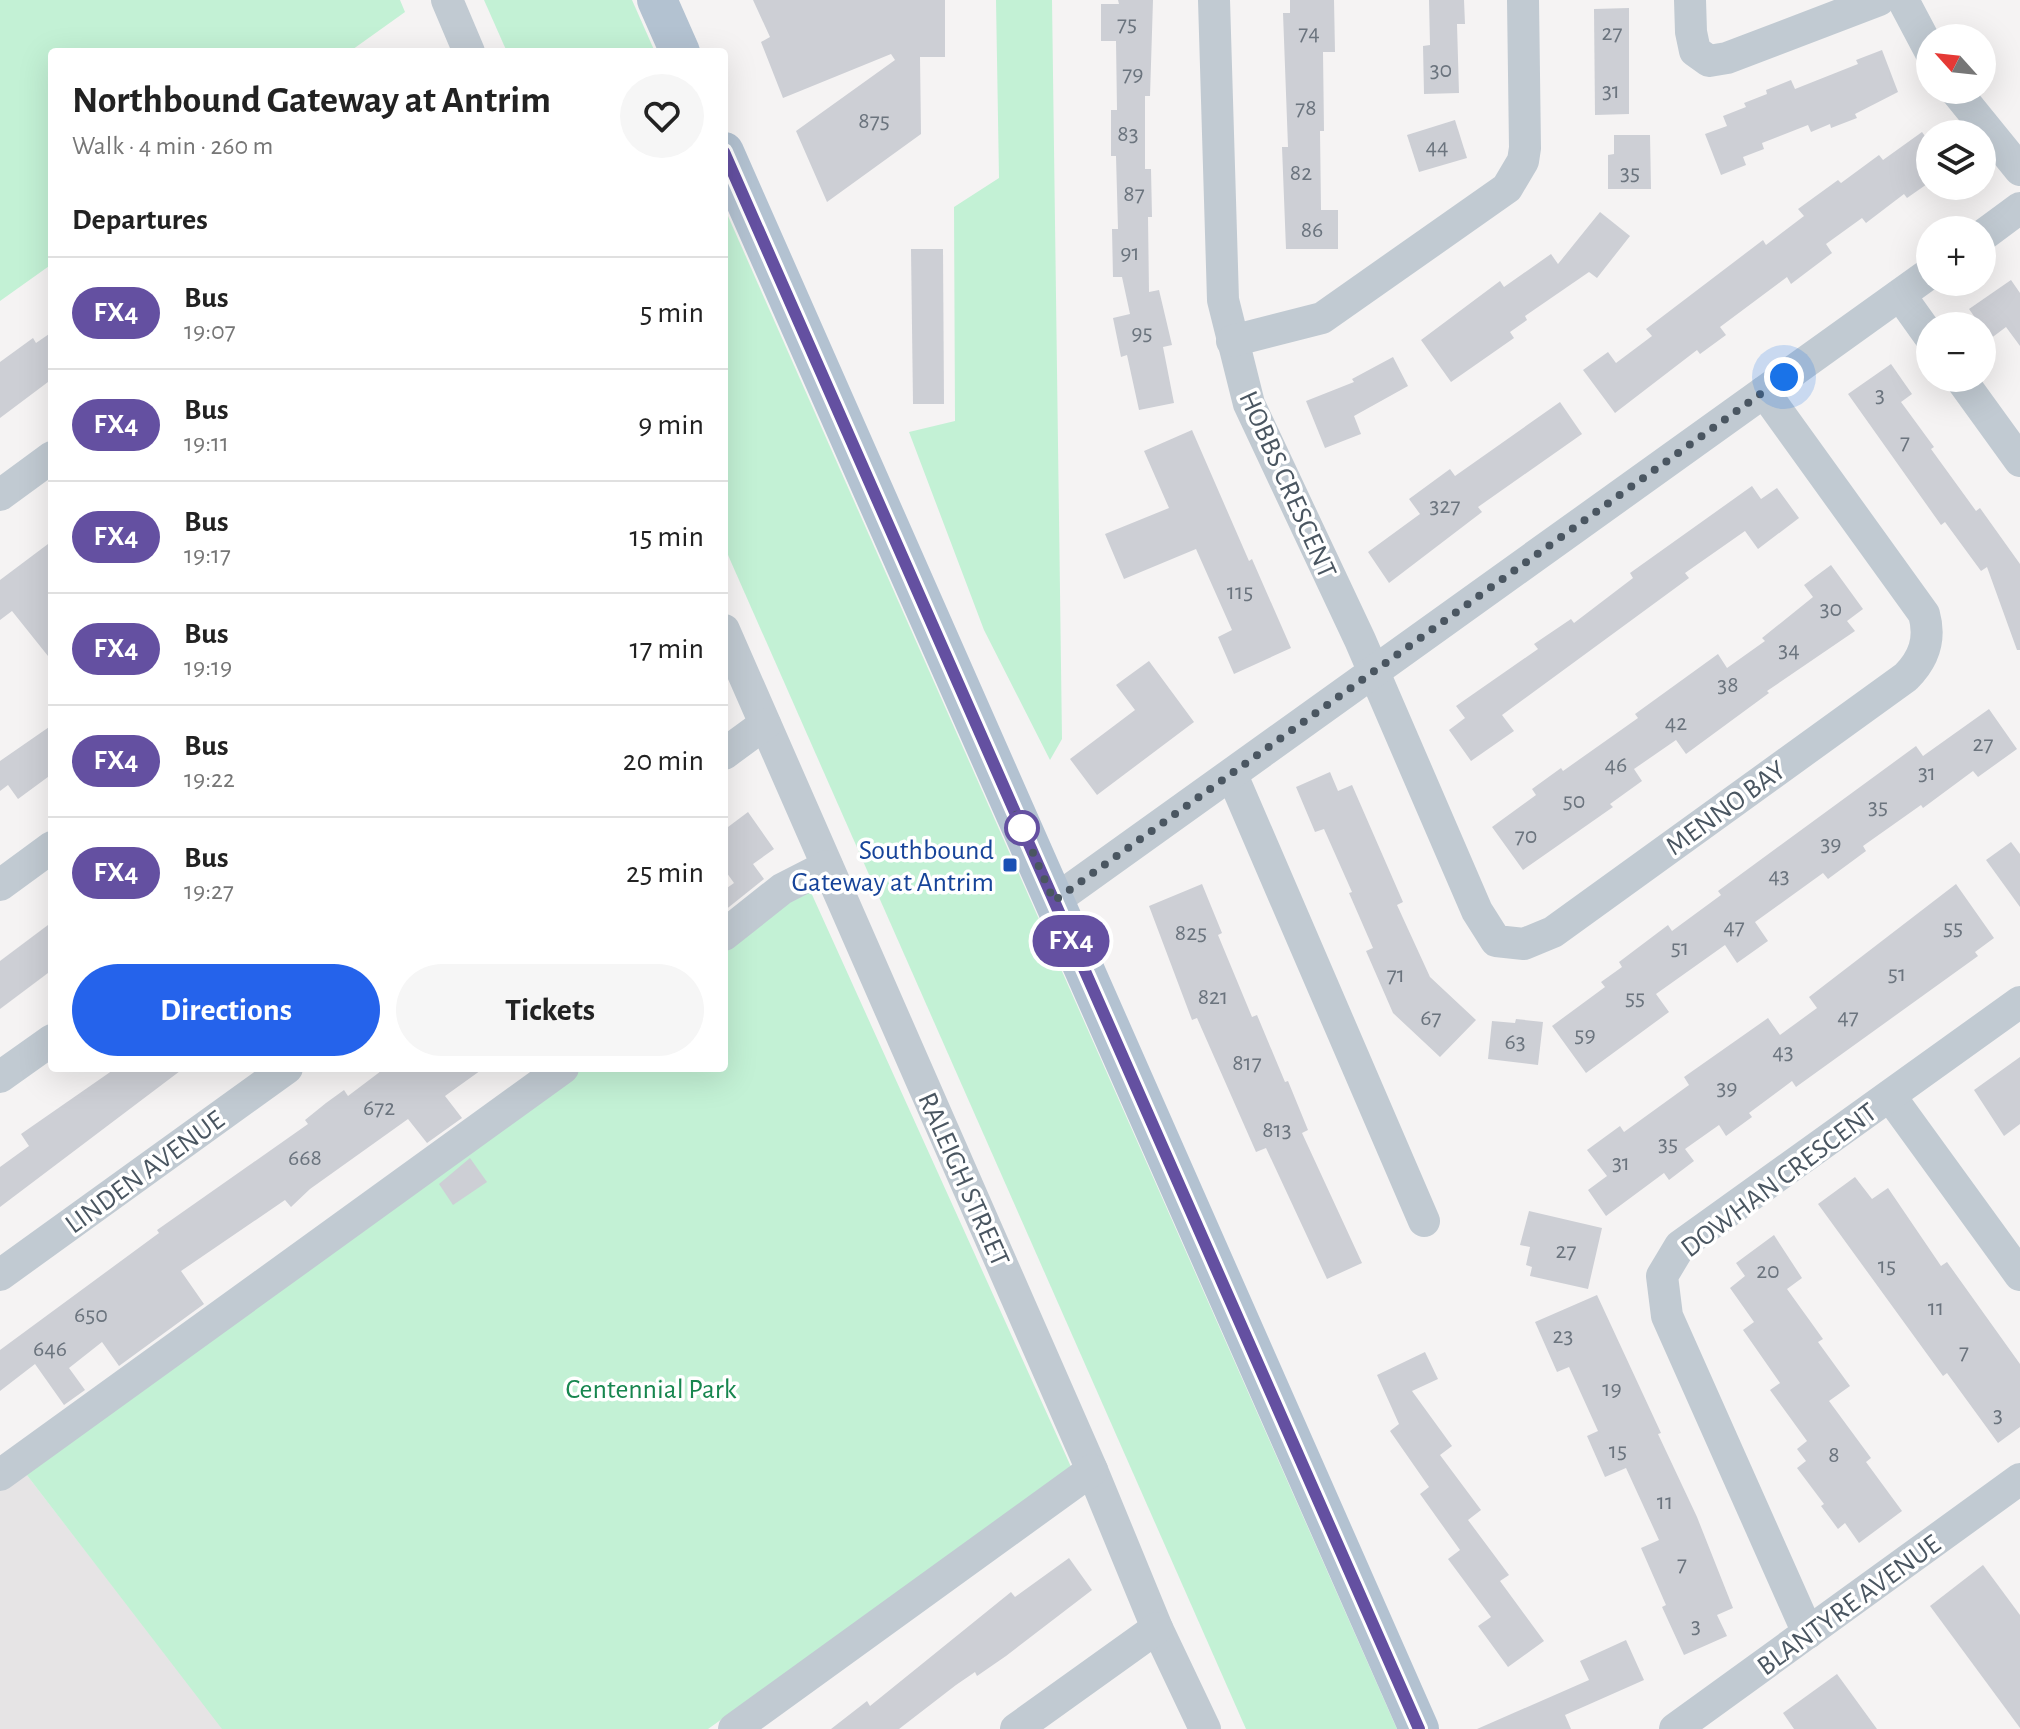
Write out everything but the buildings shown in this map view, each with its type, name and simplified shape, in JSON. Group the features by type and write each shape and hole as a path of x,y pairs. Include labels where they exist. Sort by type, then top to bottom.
{"main road":[{"path":"657,0 678,48"},
{"path":"728,161 1419,1729"}],"street":[{"path":"447,0 467,48"},
{"name":"HOBBS CRESCENT","path":"1214,0 1223,300 1232,341 1249,404 1372,674"},
{"path":"1232,341 1322,318 1507,188 1523,161 1525,148 1523,0"},
{"path":"1690,0 1695,51 1709,61 1727,58 1879,0"},
{"path":"1903,0 1916,25"},
{"path":"1966,104 2020,170"},
{"path":"1996,226 2020,208"},
{"path":"1054,901 1916,283"},
{"path":"1900,295 1916,317"},
{"name":"MENNO BAY","path":"1372,674 1477,911 1496,941 1524,944 1565,923 1906,677 1921,659 1928,636 1924,614 1764,392"},
{"path":"1970,392 2020,461"},
{"path":"0,495 48,460"},
{"name":"RALEIGH STREET","path":"728,639 1092,1470 1157,1628 1205,1729"},
{"path":"728,751 765,724"},
{"path":"1232,775 1424,1221"},
{"path":"0,885 48,850"},
{"path":"728,932 782,889 827,866"},
{"name":"DOWHAN CRESCENT","path":"1808,1633 1667,1316 1662,1276 1680,1246 2020,1002"},
{"path":"0,1077 48,1043"},
{"name":"LINDEN AVENUE","path":"0,1275 281,1072"},
{"path":"0,1475 557,1072"},
{"path":"1890,1096 2020,1275"},
{"path":"734,1729 1092,1470"},
{"name":"BLANTYRE AVENUE","path":"1675,1729 2020,1479"},
{"path":"1016,1729 1157,1628"}],"shaded area":[{"path":"23,1470 223,1729 0,1729 0,1486"}],"green space":[{"path":"0,0 400,0 405,12 355,48 48,48 48,267 0,301"},
{"path":"484,0 632,0 653,48 505,48"},
{"path":"996,0 1052,0 1062,739 1050,760 984,630 909,432 955,421 954,207 999,178"},
{"path":"728,216 1397,1729 1246,1729 728,555"},
{"name":"Centennial Park","path":"809,888 1072,1469 708,1729 222,1729 23,1470 557,1072 728,1072 728,947"}],"bus line":[{"name":"FX4","path":"728,161 1419,1729"}],"place":[{"name":"Southbound Gateway at Antrim","path":"1010,865"}],"route":[{"path":"1022,828 1016,814 1054,901 1784,377"}]}
